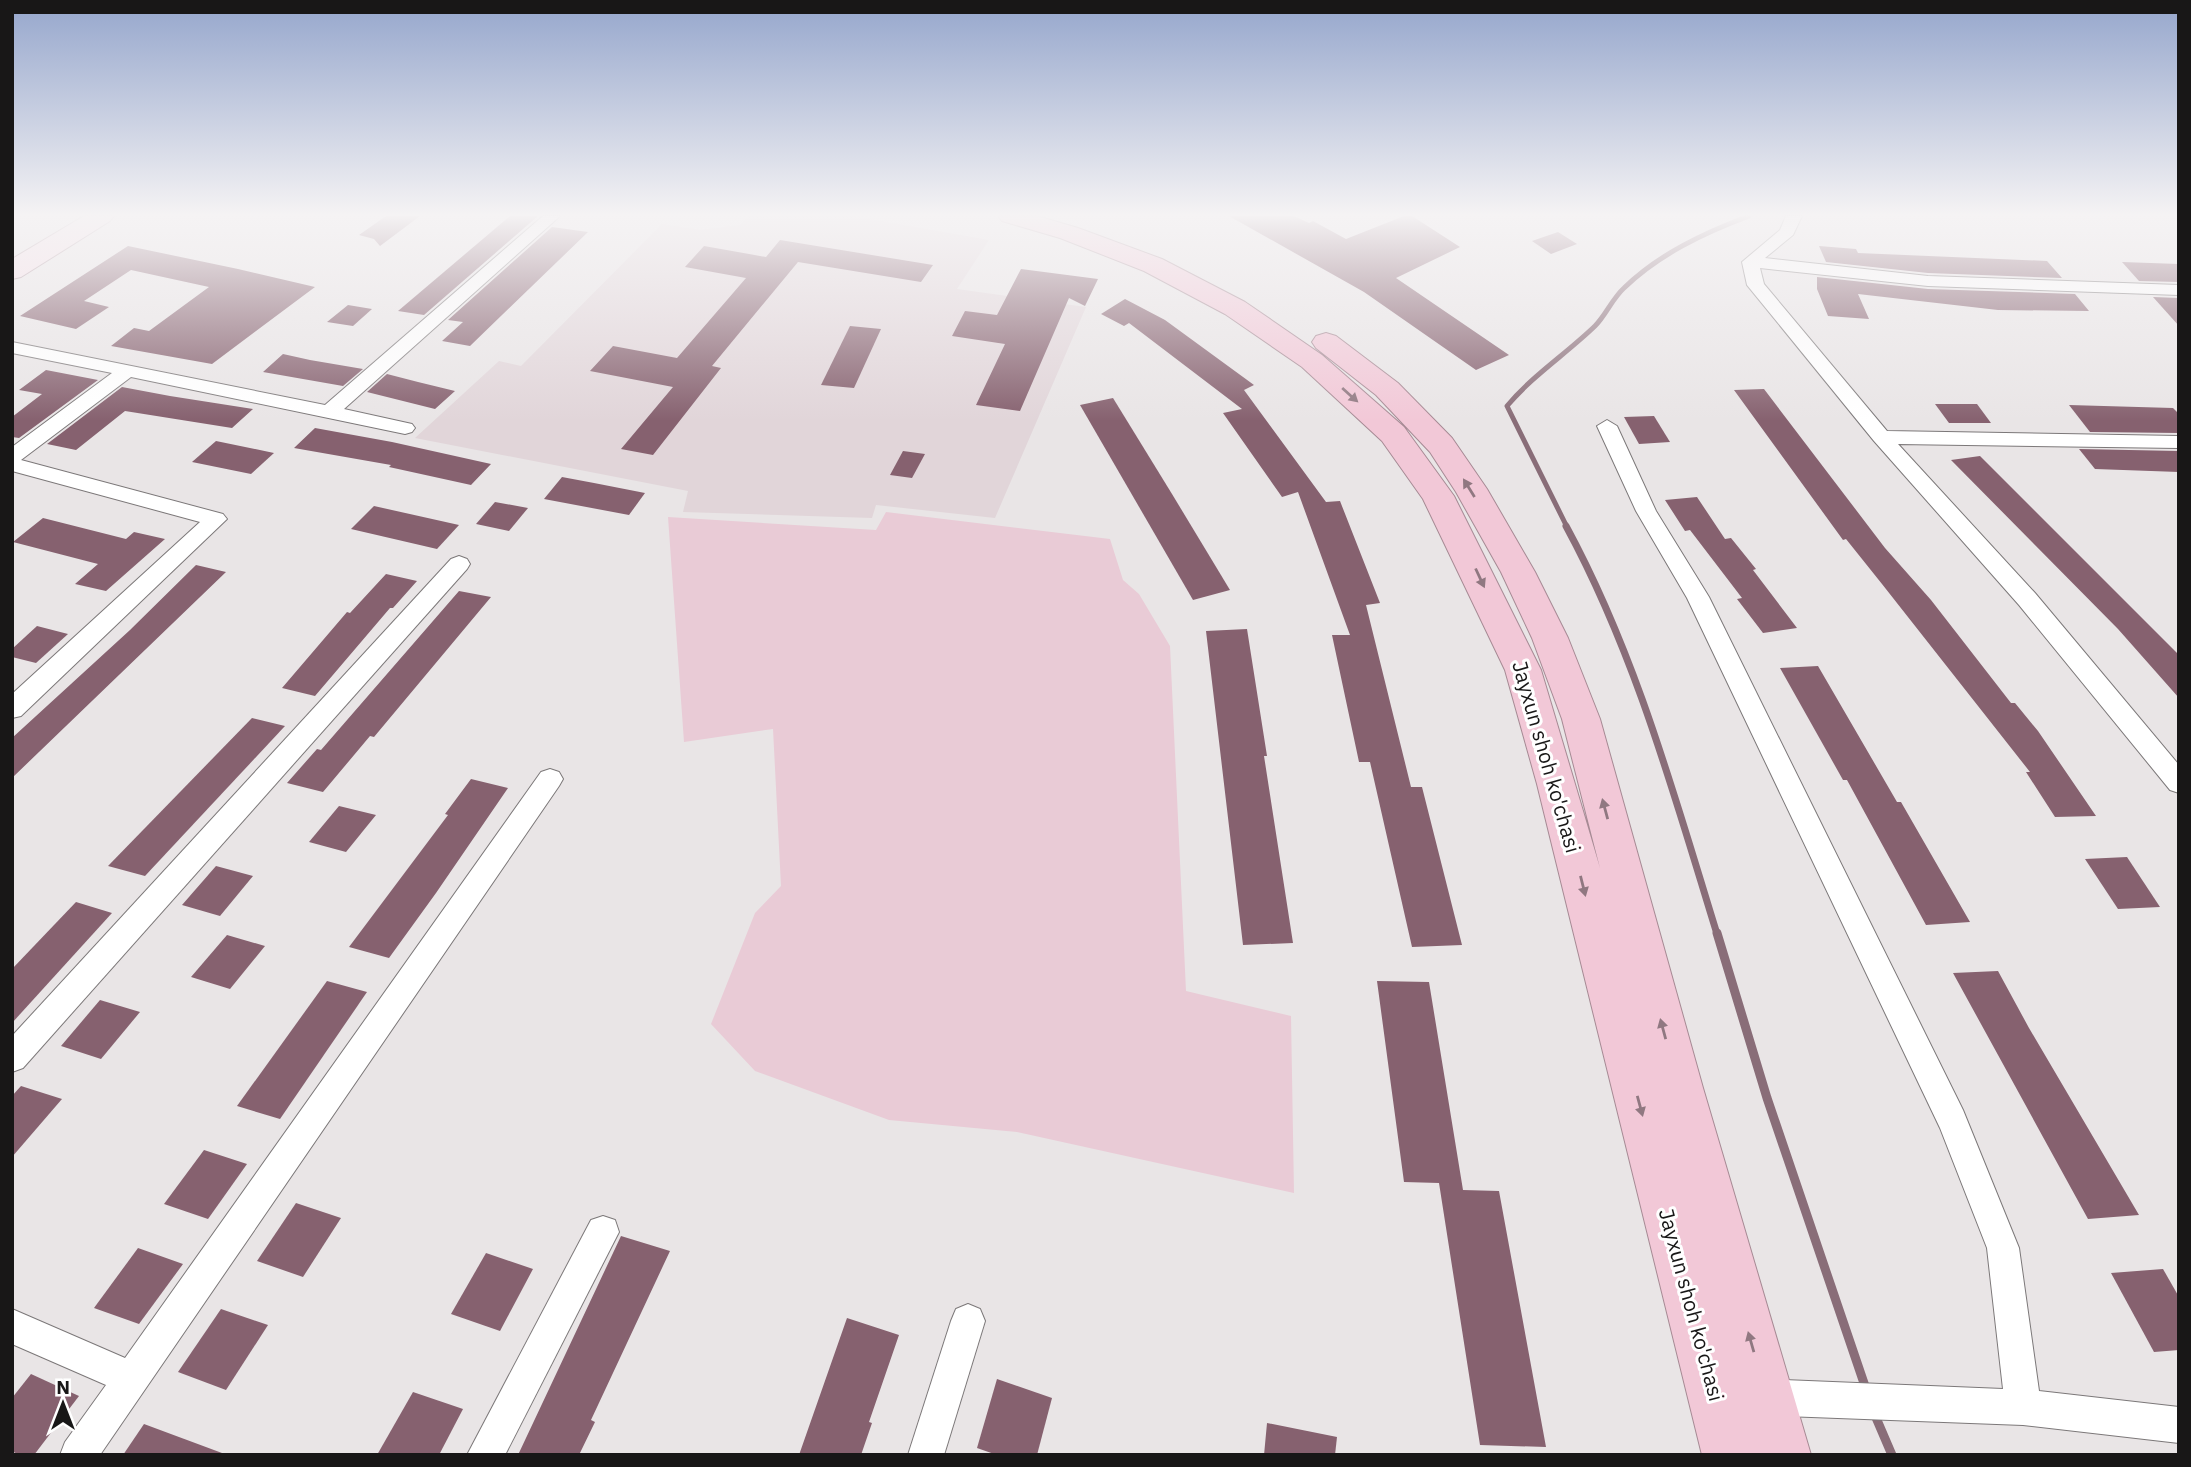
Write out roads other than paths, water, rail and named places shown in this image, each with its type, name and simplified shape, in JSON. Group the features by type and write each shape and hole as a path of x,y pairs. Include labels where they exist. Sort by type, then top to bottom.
{"highway":[{"name":"Jayxun shoh ko'chasi","path":"1190,284 1235,308 1312,360 1393,434 1438,496 1523,670 1557,784 1730,1455"},
{"name":"Jayxun shoh ko'chasi","path":"1231,284 1328,343 1387,389 1426,426 1471,489 1518,572 1550,638 1580,719 1682,1101 1783,1455"}],"street":[{"path":"330,411 474,284"},
{"path":"1756,284 1881,437 2027,599 2179,783"},
{"path":"2024,284 2179,290"},
{"path":"12,347 130,369 405,428"},
{"path":"12,457 130,369"},
{"path":"1607,426 1646,511 1704,609 1952,1121 2003,1248 2023,1407"},
{"path":"1881,437 2179,442"},
{"path":"12,464 216,519 12,709"},
{"path":"12,1058 459,564"},
{"path":"78,1455 550,779"},
{"path":"485,1455 603,1233"},
{"path":"926,1455 968,1321"},
{"path":"12,1326 131,1379"},
{"path":"1715,1395 2023,1407 2179,1425"}],"waterway":[{"path":"1567,527 1507,406 1528,384 1595,326 1628,284"},
{"path":"1566,526 1613,625 1652,726 1717,934"},
{"path":"1717,933 1767,1098 1867,1392"},
{"path":"1874,1413 1892,1455"}]}
